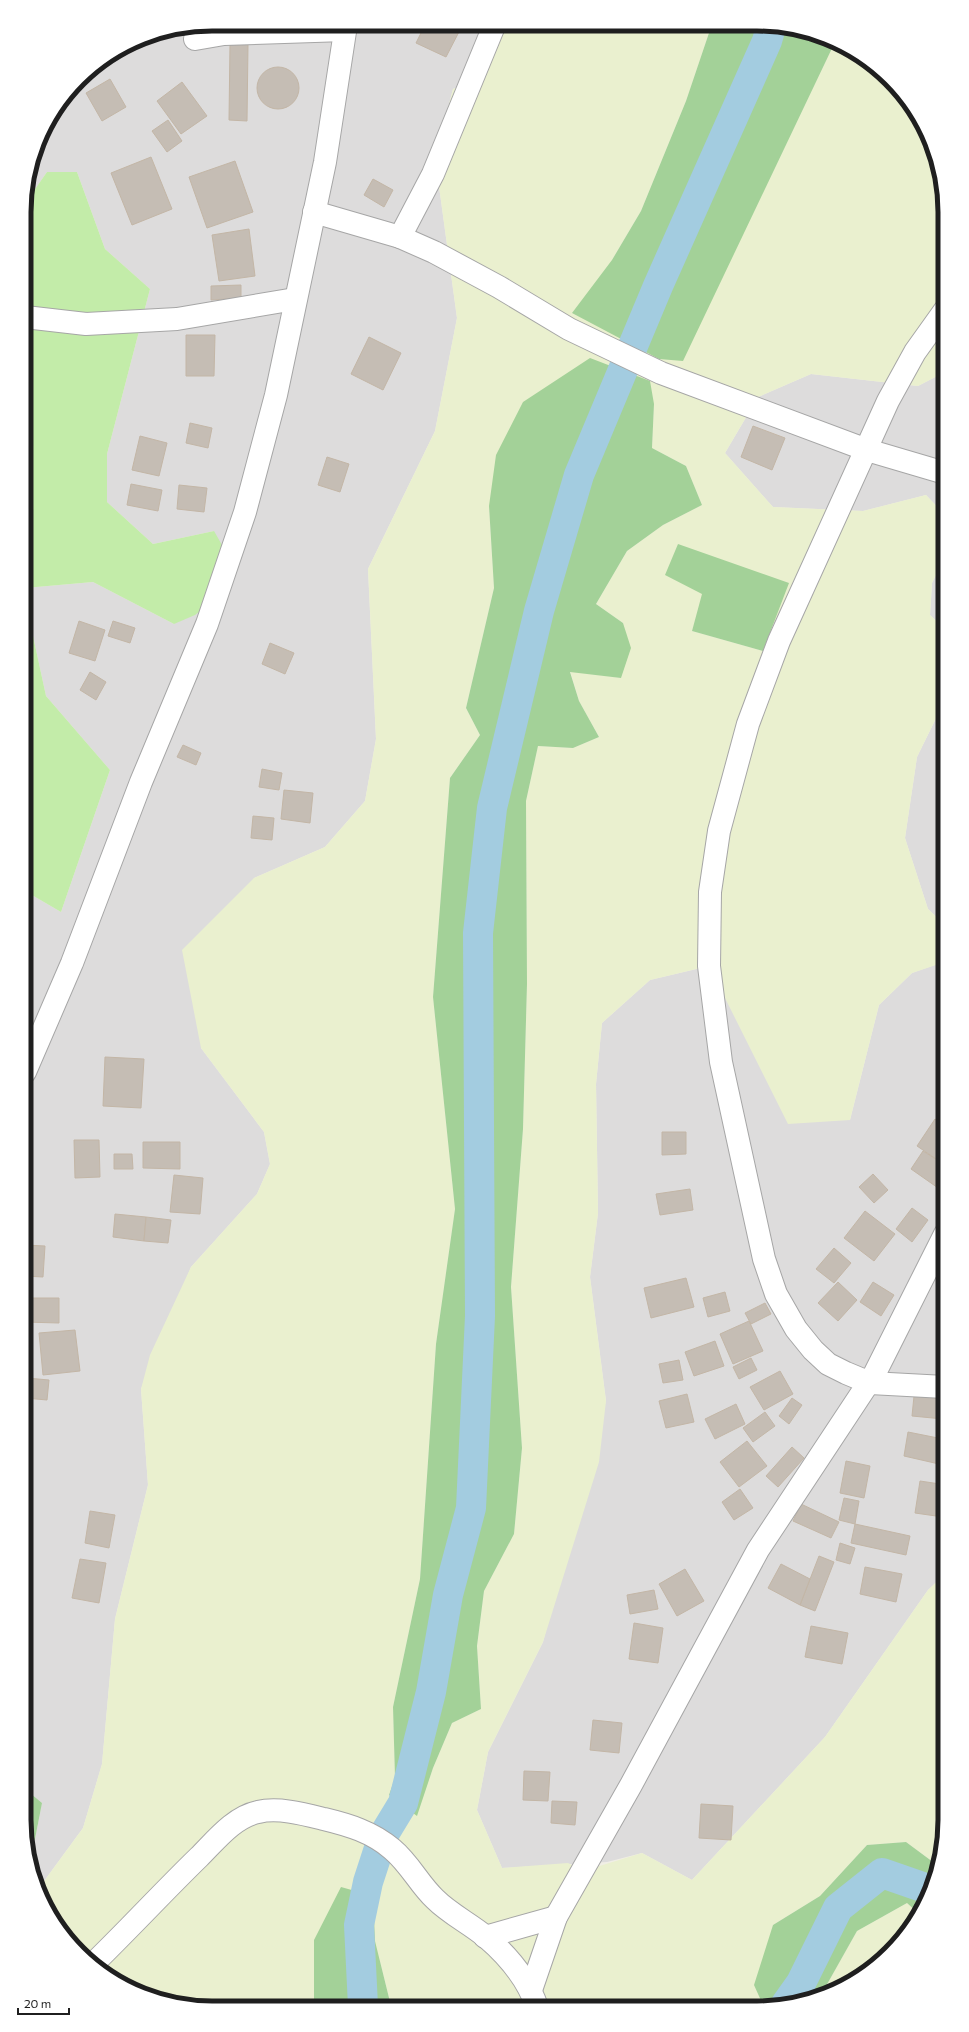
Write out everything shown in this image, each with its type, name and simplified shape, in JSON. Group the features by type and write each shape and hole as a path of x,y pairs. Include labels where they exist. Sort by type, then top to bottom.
{"street":[{"path":"195,39 224,34 276,31"},
{"path":"31,1058 72,963 141,782 207,624 245,512 276,395 325,162 345,31"},
{"path":"400,237 433,174 492,31"},
{"path":"314,212 400,237 434,252 499,287 569,329 661,372 867,450 938,471"},
{"path":"31,318 86,324 177,319 295,299"},
{"path":"938,320 915,352 888,401 779,641 748,724 719,831 714,862 710,892 709,966 721,1062 764,1259 776,1294 796,1329 813,1350 828,1364 870,1382 938,1387"},
{"path":"534,1998 556,1917 634,1779 758,1550 870,1382 903,1320 938,1248"},
{"path":"97,1960 160,1895 237,1820 256,1812 268,1810 308,1816 366,1831 397,1854 412,1868 432,1897 443,1907 486,1937 505,1956 534,1998"},
{"path":"486,1937 556,1917"}],"shaded area":[{"path":"201,31 486,31 486,76 453,89 435,157 457,318 435,431 368,569 376,739 365,801 325,847 254,878 201,1048 264,1132 270,1164 257,1194 191,1267 141,1389 148,1485 115,1619 102,1764 83,1828 43,1883 34,1855 33,1843 35,1839 42,1803 31,1794 31,894 61,912 110,770 46,696 31,627 31,587 93,582 174,624 214,531 153,544 107,502 107,454 150,289 105,249 77,172 47,172 32,193 37,165 45,143 55,122 68,102 84,84 102,68 132,50 165,37"},
{"path":"811,374 918,386 938,376 938,508 926,495 863,511 773,507 725,453 758,397"},
{"path":"938,571 938,622 930,615 932,583"},
{"path":"938,714 938,918 928,909 905,838 917,757"},
{"path":"938,964 938,1581 928,1590 825,1737 692,1880 642,1853 607,1862 502,1868 477,1810 488,1752 543,1642 606,1401 590,1277 598,1213 596,1084 602,1023 650,980 709,966 850,1120 879,1005 912,973"}],"green space":[{"path":"486,31 710,31 686,101 641,211 612,260 717,288 832,48 847,55 867,68 885,84 901,102 914,122 924,143 935,177 938,201 938,376 918,386 811,374 758,397 725,453 773,507 863,511 926,495 938,508 938,571 932,583 930,615 938,622 938,714 917,757 905,838 928,909 938,918 938,964 912,973 879,1005 850,1120 788,1124 709,966 650,980 602,1023 596,1084 598,1213 590,1277 606,1401 599,1462 543,1642 488,1752 477,1810 502,1868 568,1863 583,1871 642,1853 692,1880 825,1737 928,1590 938,1581 938,1831 933,1862 906,1842 867,1845 820,1896 773,1925 764,2001 390,2001 375,1941 373,1897 314,1940 314,1999 312,2001 201,2001 177,1998 143,1987 122,1977 102,1964 84,1948 68,1930 55,1910 43,1883 83,1828 102,1764 115,1619 148,1485 141,1389 150,1355 191,1267 257,1194 270,1164 264,1132 201,1048 182,950 254,878 325,847 365,801 376,739 368,569 435,431 457,318 435,157 453,89 486,76","holes":["654,404 652,448 686,466 702,505 663,525 627,551 596,604 623,623 621,678 570,671 579,701 599,737 573,748 538,746 526,801 527,984 523,1129 511,1287 522,1448 514,1534 484,1591 477,1646 481,1709 452,1723 433,1768 417,1815 389,1795 395,1778 393,1707 420,1579 436,1344 455,1209 433,997 450,778 480,735 466,708 494,588 489,506","703,594 763,651 692,631"]},
{"path":"710,31 768,31 792,34 832,48 683,361 659,359 572,313 612,260 641,211 686,101"},
{"path":"47,172 77,172 105,249 150,289 107,454 107,502 153,544 214,531 222,545 223,562 209,604 195,615 174,624 93,582 31,587 31,201 32,193"},
{"path":"590,358 650,381 654,404 652,448 686,466 702,505 663,525 627,551 596,604 623,623 631,648 621,678 570,672 579,701 599,737 573,748 538,746 526,801 527,984 523,1129 511,1287 522,1448 514,1534 484,1591 477,1646 481,1709 452,1723 433,1768 417,1816 389,1795 395,1778 393,1707 420,1579 436,1344 455,1209 433,997 450,778 480,735 466,708 494,588 489,506 496,455 523,402"},
{"path":"678,544 789,583 763,651 692,631 702,594 665,575"},
{"path":"31,627 46,696 110,770 61,912 31,894"},
{"path":"31,1794 42,1803 35,1839 33,1843 31,1831"},
{"path":"906,1842 933,1862 924,1889 914,1910 907,1903 857,1931 825,1987 792,1998 761,2001 754,1985 773,1925 820,1896 867,1845"},
{"path":"341,1887 373,1896 375,1941 390,2001 312,2001 314,1999 314,1940"},
{"path":"907,1903 914,1910 901,1930 885,1948 867,1964 847,1977 825,1987 857,1931"}],"building":[{"path":"422,31 459,31 446,57 416,43"},
{"path":"230,44 248,44 247,121 229,120"},
{"path":"278,67 293,73 299,88 293,103 278,109 263,103 257,88 263,73"},
{"path":"110,79 126,107 102,121 86,93"},
{"path":"182,82 207,116 181,134 157,101"},
{"path":"168,120 182,141 167,152 152,131"},
{"path":"151,157 172,209 132,225 111,173"},
{"path":"235,161 253,212 207,228 189,177"},
{"path":"373,179 393,190 384,207 364,195"},
{"path":"249,229 255,276 219,281 212,235"},
{"path":"241,285 241,298 211,300 211,286"},
{"path":"186,335 215,335 214,376 186,376"},
{"path":"369,337 401,353 383,390 351,374"},
{"path":"190,423 212,428 208,448 186,443"},
{"path":"753,426 785,438 772,470 741,457"},
{"path":"140,436 167,443 159,476 132,470"},
{"path":"327,457 349,464 340,492 318,485"},
{"path":"131,484 162,490 158,511 127,505"},
{"path":"179,485 207,488 204,512 177,509"},
{"path":"79,621 105,630 95,661 69,653"},
{"path":"113,621 135,628 130,643 108,636"},
{"path":"270,643 294,653 285,674 262,664"},
{"path":"90,672 106,682 96,700 80,690"},
{"path":"183,745 201,753 196,765 177,757"},
{"path":"262,769 282,773 279,790 259,787"},
{"path":"284,790 313,793 310,823 281,819"},
{"path":"253,816 274,818 272,840 251,838"},
{"path":"105,1057 144,1059 141,1108 103,1106"},
{"path":"935,1119 938,1121 938,1160 917,1146"},
{"path":"662,1132 686,1132 686,1154 662,1155"},
{"path":"74,1140 99,1140 100,1177 75,1178"},
{"path":"143,1142 180,1142 180,1169 143,1168"},
{"path":"923,1151 938,1161 938,1188 911,1169"},
{"path":"114,1154 132,1154 133,1169 114,1169"},
{"path":"873,1174 888,1190 874,1203 859,1187"},
{"path":"174,1175 203,1178 200,1214 170,1212"},
{"path":"690,1189 693,1210 660,1215 656,1194"},
{"path":"912,1208 928,1220 912,1242 896,1229"},
{"path":"865,1211 895,1234 874,1261 844,1238"},
{"path":"115,1214 146,1217 144,1241 113,1237"},
{"path":"146,1217 171,1220 168,1243 144,1241"},
{"path":"31,1245 45,1246 43,1277 31,1276"},
{"path":"834,1248 851,1263 834,1283 816,1269"},
{"path":"686,1278 694,1307 651,1318 644,1288"},
{"path":"838,1282 857,1300 838,1321 818,1303"},
{"path":"873,1282 894,1295 881,1316 860,1302"},
{"path":"725,1292 730,1311 708,1317 703,1298"},
{"path":"31,1298 59,1298 59,1323 31,1322"},
{"path":"765,1303 771,1314 751,1324 745,1313"},
{"path":"749,1321 763,1351 733,1364 720,1334"},
{"path":"75,1330 80,1371 43,1375 39,1333"},
{"path":"715,1341 724,1366 694,1376 685,1352"},
{"path":"751,1358 757,1370 739,1379 733,1367"},
{"path":"679,1360 683,1380 663,1383 659,1364"},
{"path":"780,1371 793,1394 764,1410 750,1387"},
{"path":"31,1378 49,1380 47,1400 31,1399"},
{"path":"687,1394 694,1422 666,1428 659,1401"},
{"path":"914,1396 938,1398 938,1419 912,1416"},
{"path":"792,1398 802,1405 789,1424 779,1416"},
{"path":"736,1404 745,1424 715,1439 705,1419"},
{"path":"765,1412 775,1426 753,1442 743,1428"},
{"path":"908,1432 938,1438 938,1464 904,1456"},
{"path":"747,1441 767,1466 739,1487 720,1462"},
{"path":"792,1447 804,1458 778,1487 766,1476"},
{"path":"846,1461 870,1466 864,1498 840,1493"},
{"path":"920,1481 938,1484 936,1516 915,1513"},
{"path":"740,1489 753,1508 734,1520 722,1502"},
{"path":"844,1498 859,1501 855,1524 839,1520"},
{"path":"801,1504 839,1522 831,1538 793,1521"},
{"path":"90,1511 115,1515 109,1548 85,1543"},
{"path":"855,1524 910,1536 906,1555 851,1543"},
{"path":"840,1543 855,1548 850,1564 836,1560"},
{"path":"819,1556 834,1562 815,1611 800,1605"},
{"path":"80,1559 106,1563 99,1603 72,1598"},
{"path":"781,1564 810,1579 800,1605 768,1588"},
{"path":"865,1567 902,1574 896,1602 860,1594"},
{"path":"685,1569 704,1601 677,1616 659,1584"},
{"path":"654,1590 658,1609 630,1614 627,1595"},
{"path":"634,1623 663,1628 658,1663 629,1659"},
{"path":"811,1626 848,1633 842,1664 805,1657"},
{"path":"593,1720 622,1723 619,1753 590,1750"},
{"path":"524,1771 550,1772 548,1801 523,1800"},
{"path":"552,1801 577,1802 575,1825 551,1823"},
{"path":"701,1804 733,1806 731,1840 699,1838"}],"waterway":[{"path":"363,2001 359,1925 368,1882 383,1836 403,1803 431,1692 448,1595 471,1508 480,1316 478,933 492,808 539,611 579,475 658,286 767,41 770,31"},
{"path":"790,1998 801,1983 838,1908 882,1873 924,1888"}]}
